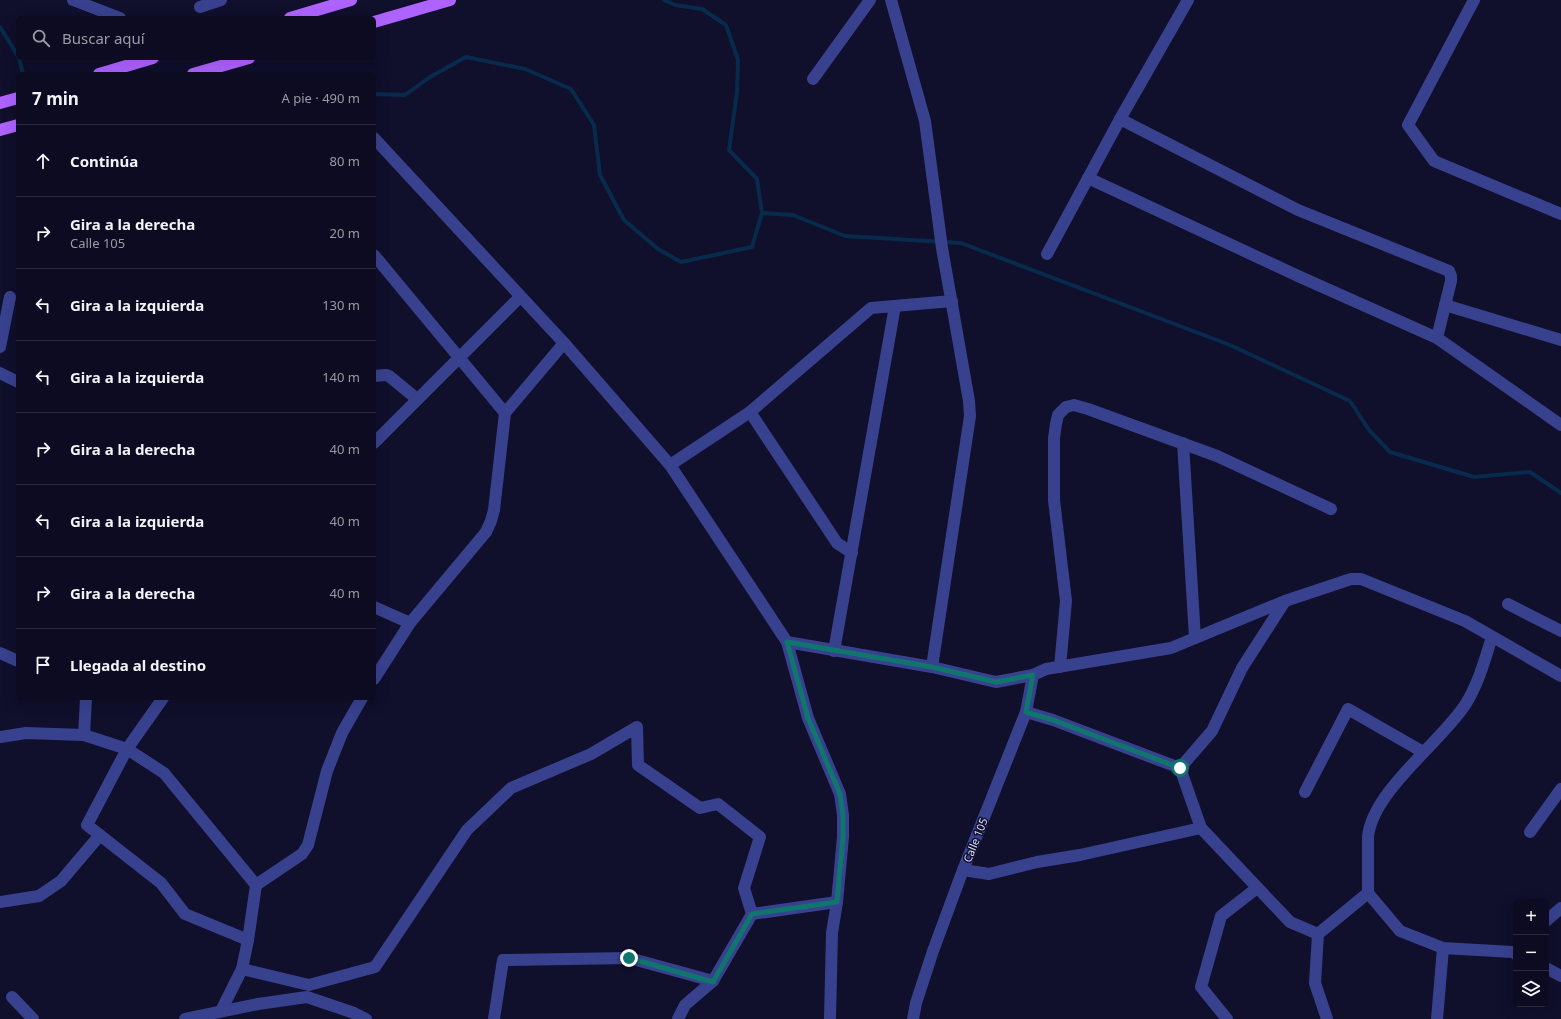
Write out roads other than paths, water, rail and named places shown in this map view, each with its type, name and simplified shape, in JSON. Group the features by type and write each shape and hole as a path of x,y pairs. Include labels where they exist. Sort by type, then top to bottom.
{"main road":[{"path":"297,16 351,0"},
{"path":"376,21 450,0"},
{"path":"106,72 146,60"},
{"path":"200,72 242,60"},
{"path":"0,103 16,99"},
{"path":"0,130 16,126"}],"street":[{"path":"74,0 115,16"},
{"path":"205,16 198,3 221,0"},
{"path":"813,79 870,0"},
{"path":"891,0 925,121 942,248 969,401 970,416 932,667"},
{"path":"1047,254 1120,119 1188,0"},
{"path":"1474,0 1408,125 1434,161 1561,214"},
{"path":"1120,119 1298,210 1449,271 1452,276 1436,338"},
{"path":"376,140 520,298 564,343 670,465 787,642 808,718 840,794 843,815 843,837 837,902 832,933 830,1019"},
{"path":"1088,178 1276,266 1436,338 1561,425"},
{"path":"376,259 504,413"},
{"path":"0,347 10,298"},
{"path":"376,441 520,298"},
{"path":"670,465 750,412 871,308 952,301"},
{"path":"1445,305 1561,340"},
{"path":"834,651 895,306"},
{"path":"376,676 410,623 486,532 494,510 504,413 564,343"},
{"path":"0,373 16,381"},
{"path":"376,376 386,374 417,399"},
{"path":"1060,667 1066,601 1054,500 1054,438 1058,414 1066,407 1078,406 1217,456 1332,509"},
{"path":"750,412 837,543 852,553"},
{"path":"1183,443 1195,638"},
{"path":"787,642 932,667 996,682 1033,675 1060,667 1171,648 1285,601 1344,580 1361,579 1465,621 1561,676"},
{"path":"1180,768 1212,731 1242,668 1285,601"},
{"path":"1508,604 1561,631"},
{"path":"376,608 410,623"},
{"path":"1492,637 1478,680 1465,705 1440,735 1423,752 1379,806 1369,828 1368,893 1400,931 1443,948 1513,951"},
{"path":"0,653 16,660"},
{"name":"Calle 105","path":"913,1019 916,1003 931,958 963,870 1026,712 1033,675"},
{"path":"84,735 86,700"},
{"path":"162,700 127,749 88,825 161,883 185,914 248,940"},
{"path":"256,885 302,854 308,845 327,771 342,733 361,700"},
{"path":"1305,792 1348,709 1423,752"},
{"path":"1026,712 1053,720 1180,768"},
{"path":"185,1019 258,1004 308,991 375,967 467,830 511,788 591,754 637,727 638,765 700,808 718,804 760,837 744,888 752,914 713,982 685,1005 678,1019"},
{"path":"0,737 26,733 84,735 127,749 164,773 256,885 242,969 221,1011"},
{"path":"1180,768 1201,828 1290,922 1318,934"},
{"path":"1530,832 1561,790"},
{"path":"963,870 989,874 1037,862 1080,855 1201,828"},
{"path":"0,902 39,896 61,881 100,835"},
{"path":"1227,1019 1201,987 1221,916 1257,888"},
{"path":"1327,1019 1315,983 1318,934 1368,893"},
{"path":"752,914 837,902"},
{"path":"1549,918 1561,908"},
{"path":"1437,1019 1443,948"},
{"path":"494,1019 503,960 629,958 713,982"},
{"path":"242,969 308,991 366,1019"},
{"path":"1549,970 1561,976"},
{"path":"12,997 33,1019"}],"waterway":[{"path":"664,0 675,5 702,9 726,25 738,60 737,92 729,150 757,179 762,213"},
{"path":"0,27 16,53"},
{"path":"376,94 405,95 430,77 466,57 525,69 571,89 594,125 600,175 624,220 658,249 681,262 752,247 762,213 793,215 845,236 961,243 1230,345 1350,401 1369,430 1390,452 1474,477 1530,472 1561,493"},
{"path":"20,60 22,72"}]}
